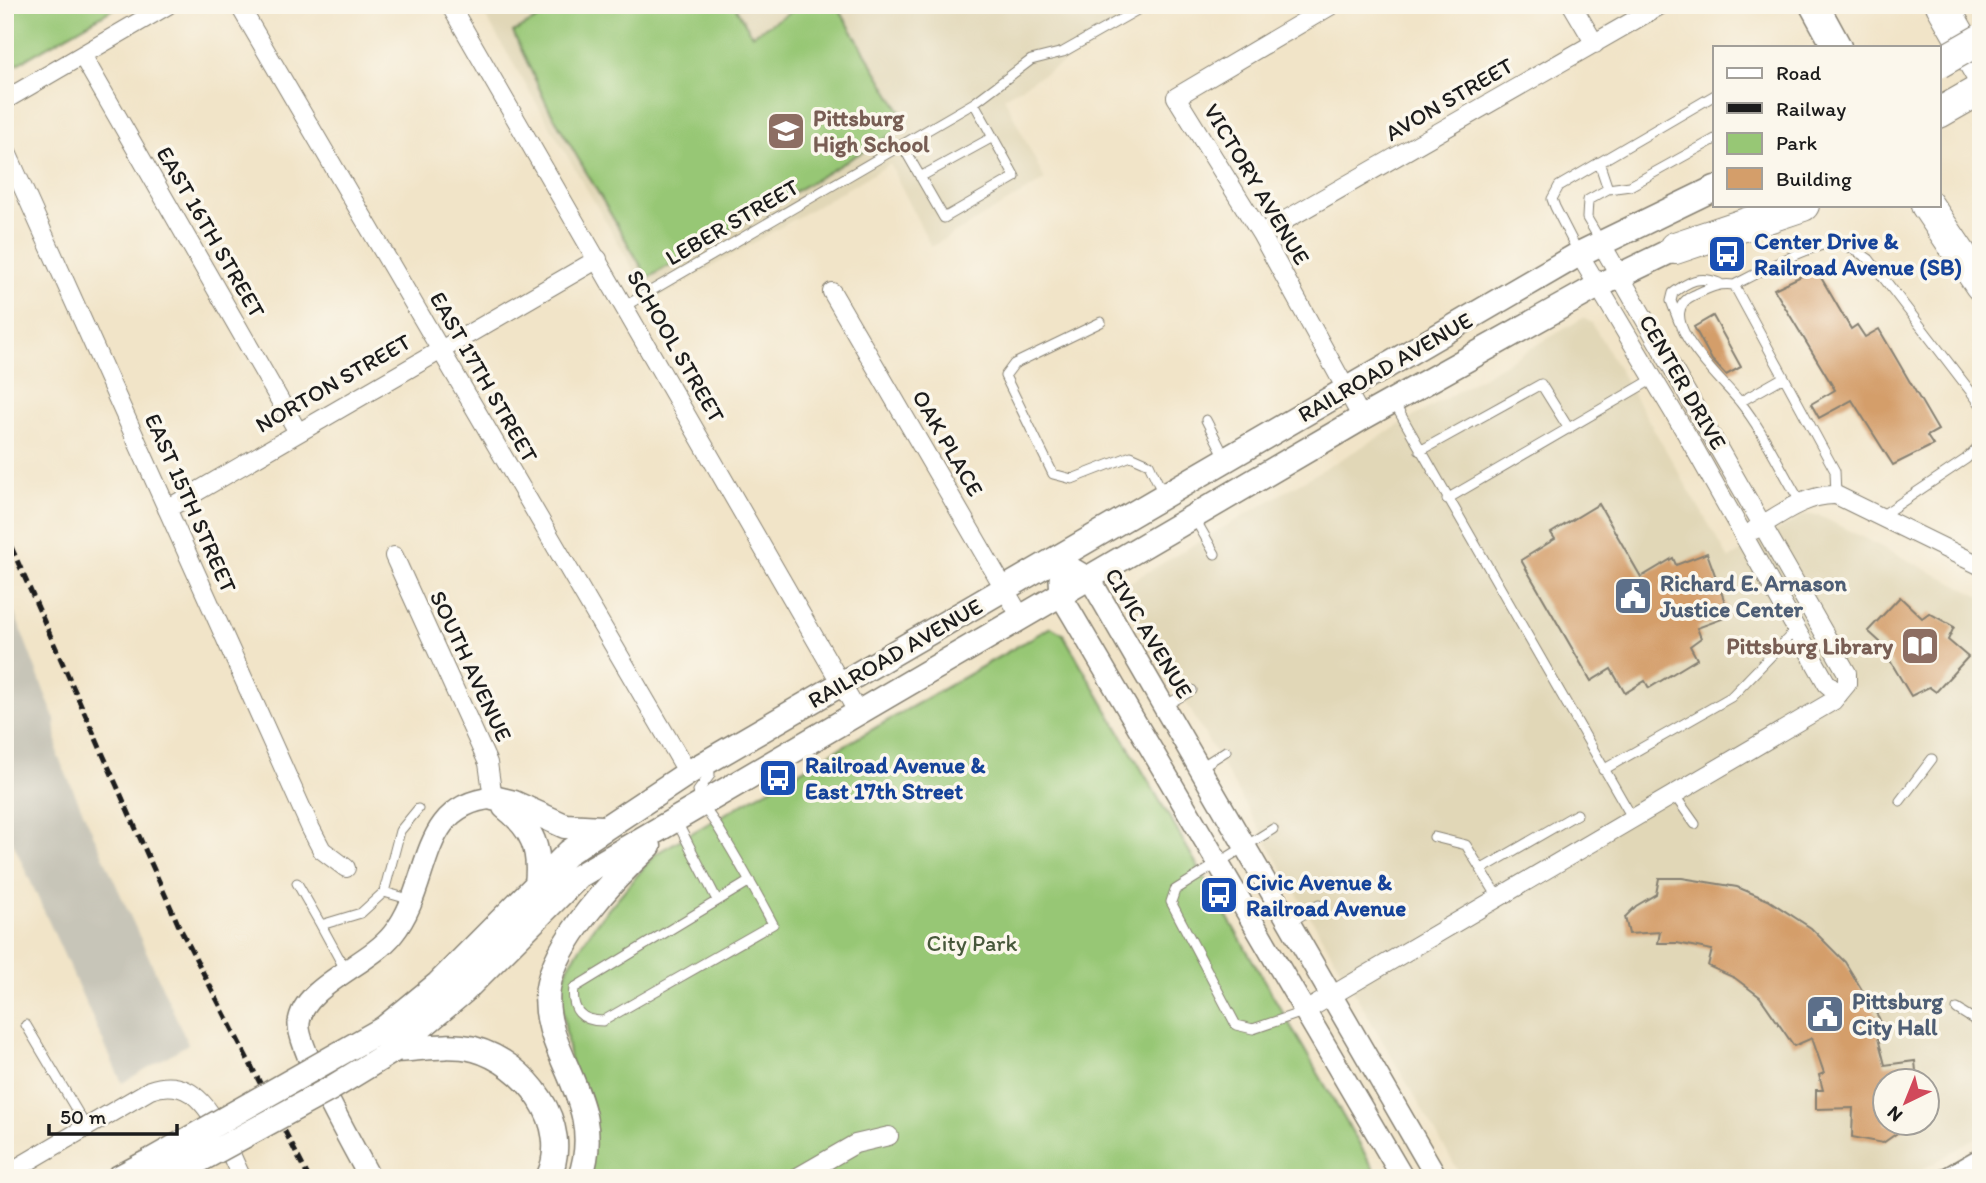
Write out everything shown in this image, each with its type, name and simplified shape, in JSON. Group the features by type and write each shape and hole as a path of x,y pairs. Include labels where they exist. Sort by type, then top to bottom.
{"highway":[{"path":"1941,5 1981,73"},
{"path":"1940,62 1981,39"},
{"path":"1940,112 1981,89"},
{"path":"1675,248 1800,206"},
{"path":"1926,207 1981,285"}],"main road":[{"path":"1814,5 1836,46"},
{"name":"RAILROAD AVENUE","path":"388,1040 438,984 569,852 602,828 698,767 1590,248 1713,189"},
{"name":"RAILROAD AVENUE","path":"118,1178 160,1169 388,1040 463,992 579,876 1062,596 1362,418 1609,280 1764,206"},
{"path":"494,798 514,803 565,826 602,828"},
{"path":"494,798 524,822 532,834 539,866 537,884"},
{"path":"580,1178 588,1149 587,1123 554,1031 548,988 556,964 572,935 615,879 690,811"},
{"path":"388,1040 472,1049 498,1059 520,1074 528,1081 550,1117 554,1151 548,1178"}],"street":[{"path":"5,100 168,5"},
{"name":"EAST 17TH STREET","path":"239,5 440,349 698,767"},
{"name":"VICTORY AVENUE","path":"1332,5 1177,97 1261,234 1362,418"},
{"path":"1572,5 1595,44"},
{"name":"AVON STREET","path":"1261,234 1661,5"},
{"name":"SCHOOL STREET","path":"457,8 858,713"},
{"name":"EAST 16TH STREET","path":"82,55 298,432"},
{"name":"EAST 15TH STREET","path":"5,148 310,829 322,850 346,868"},
{"name":"CENTER DRIVE","path":"1590,248 1764,524 1847,673 1847,684 1839,694 1827,684 1745,536 1653,379 1609,280 1590,248"},
{"name":"NORTON STREET","path":"167,509 598,259"},
{"name":"OAK PLACE","path":"832,292 1022,619"},
{"path":"1745,536 1801,503 1820,495 1836,495 1981,566"},
{"name":"SOUTH AVENUE","path":"394,556 488,762 494,798"},
{"path":"1058,559 1062,596 1403,1178"},
{"name":"CIVIC AVENUE","path":"1058,559 1090,579 1437,1178"},
{"path":"1307,1010 1675,796 1839,694"},
{"path":"370,1178 340,1125 299,1034 300,1015 316,991 366,961 391,937 413,900 439,828 451,811 474,800 494,798"},
{"path":"5,1175 150,1090 167,1084 185,1087 202,1101 242,1178"},
{"path":"796,1178 855,1144 890,1136"},
{"path":"1958,1175 1981,1159"}],"lane":[{"name":"LEBER STREET","path":"625,306 974,103 1031,60 1063,52 1146,5"},
{"path":"1590,248 1552,199 1559,186 1713,96"},
{"path":"902,145 944,218 1015,177 974,103"},
{"path":"920,177 993,137"},
{"path":"1590,248 1586,204 1608,189 1630,186 1713,140"},
{"path":"1599,162 1608,189"},
{"path":"1801,503 1740,402 1704,365 1679,322 1671,301 1673,293 1697,279 1707,278 1734,285 1780,261 1834,243 1849,246 1869,259 1981,405"},
{"path":"1679,322 1681,308 1689,297 1719,283"},
{"path":"1734,285 1835,471 1836,495"},
{"path":"1101,322 1014,365 1005,376 1052,474 1072,479 1131,456 1149,464 1165,497"},
{"path":"1740,402 1784,377"},
{"path":"1447,499 1653,379"},
{"path":"1420,451 1541,384 1569,429"},
{"path":"1393,402 1633,820"},
{"path":"1206,420 1227,461"},
{"path":"1881,516 1966,459 1981,444"},
{"path":"1194,517 1215,554"},
{"path":"1603,770 1731,698 1796,630"},
{"path":"1163,707 1192,690"},
{"path":"1199,768 1226,751"},
{"path":"1900,801 1932,759"},
{"path":"698,767 710,775 698,791 690,811 717,900"},
{"path":"1675,796 1695,824"},
{"path":"320,925 361,913 384,892 400,831 418,809"},
{"path":"690,811 750,881 773,924 603,1021 589,1021 576,1011 572,1000 574,988 750,881"},
{"path":"1482,869 1577,814"},
{"path":"1273,829 1175,890 1171,902 1236,1025 1254,1029 1307,1010"},
{"path":"1434,837 1466,845 1499,899"},
{"path":"297,883 347,972"},
{"path":"384,892 413,900"},
{"path":"1289,923 1319,905"},
{"path":"1957,1009 1981,1024"},
{"path":"26,1025 87,1128"}],"shaded area":[{"name":"Pittsburg High School","path":"479,5 1164,5 1004,97 1045,180 931,247 890,164 652,301"},
{"path":"1583,318 1592,323 1729,559 1804,515 1818,515 1981,597 1981,1135 1908,1178 1462,1178 1123,594 1125,585"},
{"path":"13,609 55,720 58,756 188,1044 122,1083 5,825 5,613"}],"green space":[{"path":"5,5 120,5 5,71"},
{"path":"564,5 734,5 752,35 802,5 837,6 904,117 896,132 648,278 547,105 513,32"},
{"name":"City Park","path":"1051,627 1063,634 1379,1178 586,1178 561,997 569,965 594,926 655,854"}],"building":[{"path":"1816,269 1851,329 1857,325 1865,337 1879,329 1938,430 1927,436 1933,445 1893,465 1852,400 1819,418 1811,404 1835,390 1774,289"},
{"path":"1713,316 1741,367 1726,375 1712,360 1694,327"},
{"name":"Richard E. Arnason Justice Center","path":"1599,504 1641,577 1673,558 1676,565 1707,553 1730,616 1697,628 1701,638 1690,646 1697,659 1649,688 1645,681 1625,693 1611,669 1591,681 1521,560 1555,539 1551,533"},
{"name":"Pittsburg Library","path":"1900,597 1922,618 1929,613 1954,627 1948,640 1968,657 1936,692 1929,687 1911,696 1886,654 1891,652 1868,631"},
{"name":"Pittsburg City Hall","path":"1659,878 1682,878 1737,887 1768,900 1811,928 1845,962 1879,1018 1885,1035 1878,1038 1885,1065 1915,1061 1916,1068 1870,1068 1870,1138 1890,1138 1883,1143 1852,1137 1853,1108 1816,1109 1816,1090 1823,1090 1819,1075 1824,1073 1812,1038 1794,1046 1760,997 1735,978 1708,966 1712,950 1677,943 1658,943 1660,932 1629,934 1625,917 1636,906 1656,894"}],"railway":[{"path":"5,533 178,924 309,1178"}],"place":[{"name":"Pittsburg High School","path":"786,131"},
{"name":"Center Drive & Railroad Avenue (SB)","path":"1727,254"},
{"name":"Richard E. Arnason Justice Center","path":"1633,596"},
{"name":"Pittsburg Library","path":"1920,646"},
{"name":"Railroad Avenue & East 17th Street","path":"778,778"},
{"name":"Civic Avenue & Railroad Avenue","path":"1219,895"},
{"name":"Pittsburg City Hall","path":"1825,1014"}]}
